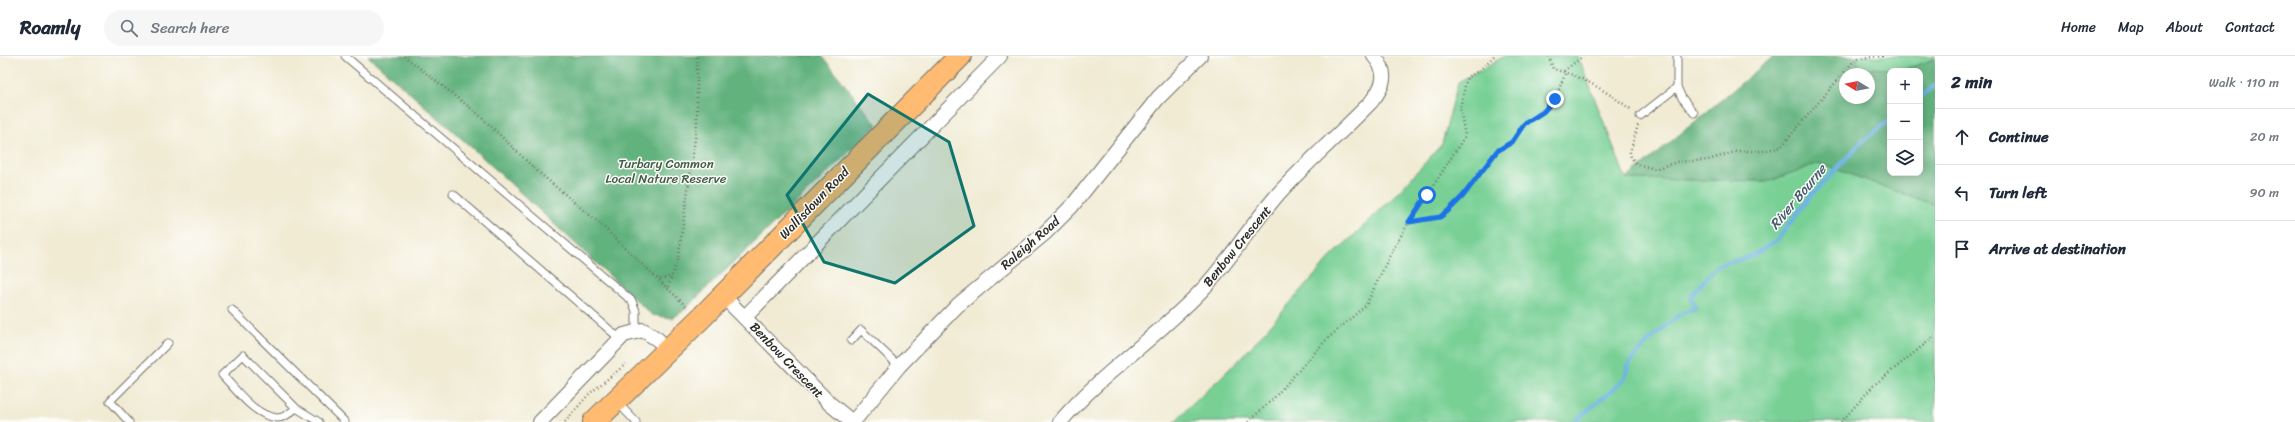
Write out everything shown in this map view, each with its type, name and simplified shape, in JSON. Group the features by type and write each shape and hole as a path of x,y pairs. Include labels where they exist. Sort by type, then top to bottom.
{"main road":[{"name":"Wallisdown Road","path":"594,422 724,296 960,56"}],"street":[{"path":"745,317 1000,56"},
{"name":"Raleigh Road","path":"852,422 899,366 958,305 1045,233 1072,206 1148,110 1200,56"},
{"name":"Benbow Crescent","path":"1060,422 1085,394 1176,316 1203,289 1278,194 1380,92 1384,81 1383,68 1374,56"},
{"name":"Benbow Crescent","path":"724,296 829,403 852,422"},
{"path":"540,422 619,338 636,330 643,330 657,339 669,350"}],"lane":[{"path":"345,56 632,301 636,311 636,330"},
{"path":"1677,56 1677,87 1682,98 1694,113"},
{"path":"1640,116 1677,87"},
{"path":"453,194 619,338"},
{"path":"232,310 345,422"},
{"path":"851,341 861,330 899,366"},
{"path":"129,422 110,401 168,343"},
{"path":"296,408 286,416 278,418 260,412 252,406 222,375 243,355 296,408 319,422"},
{"path":"615,400 636,422"}],"path":[{"path":"404,56 478,114 537,171 598,222 690,309"},
{"path":"668,287 678,259 694,154 697,124 697,56"},
{"path":"1248,422 1272,400 1327,339 1366,305 1392,251 1465,136 1460,108 1467,77 1479,70 1494,56"},
{"path":"1549,56 1553,68 1598,86 1640,116 1630,152 1631,158 1646,167 1655,169 1677,162 1708,160 1738,151 1763,151 1781,147 1852,63 1858,58 1883,56"},
{"path":"1409,222 1440,217 1463,196 1497,151 1512,142 1524,124 1543,112 1555,99 1565,72 1583,56"},
{"path":"659,279 673,276"},
{"path":"1841,422 1874,385 1935,336"},
{"path":"565,422 589,394 632,359"}],"highlighted area":[{"path":"868,94 949,142 974,226 895,283 824,262 787,195"}],"green space":[{"name":"Turbary Common Local Nature Reserve","path":"368,56 822,56 877,125 682,312 672,318 652,315 480,155"},
{"path":"1505,56 1578,56 1626,179 1769,181 1819,163 1935,205 1935,422 1174,422 1243,356 1331,257 1396,195 1442,144 1458,82"},
{"path":"1774,56 1855,56 1860,68 1839,68 1839,104 1875,104 1875,68 1887,69 1887,176 1923,176 1923,68 1908,68 1935,59 1935,205 1819,163 1769,181 1626,179"},
{"path":"1855,56 1935,56 1935,59 1908,68 1859,68"}],"waterway":[{"name":"River Bourne","path":"1923,95 1935,85"},
{"name":"River Bourne","path":"1574,422 1624,380 1629,363 1656,334 1679,315 1695,308 1691,296 1717,266 1752,256 1778,239 1808,199 1863,141 1887,122"}],"route":[{"path":"1427,195 1409,222 1440,217 1448,211 1463,196 1497,151 1512,142 1524,124 1543,112 1555,99"}]}
